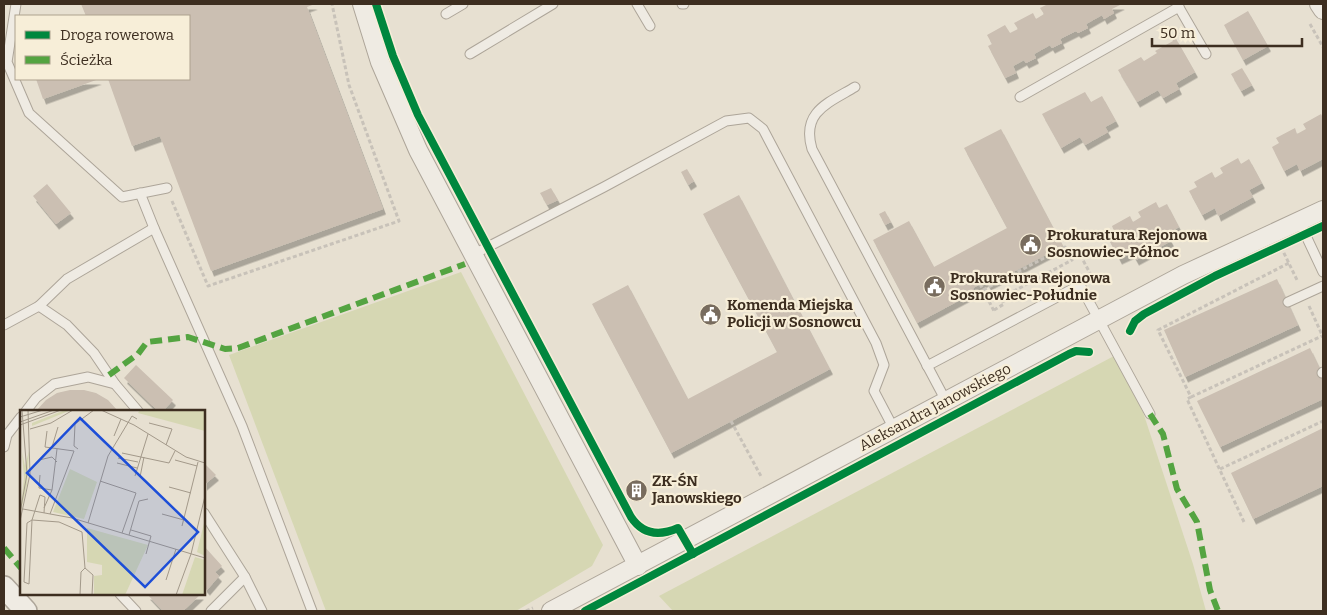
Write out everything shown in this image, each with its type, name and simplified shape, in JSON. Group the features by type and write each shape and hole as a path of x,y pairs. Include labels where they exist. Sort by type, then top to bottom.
{"street":[{"path":"362,4 380,62 418,150 638,566"},
{"path":"1319,4 1323,10"},
{"name":"Aleksandra Janowskiego","path":"552,611 1183,276 1323,210"},
{"path":"4,587 26,611"}],"lane":[{"path":"15,79 8,62 16,4"},
{"path":"446,14 463,4"},
{"path":"470,54 553,4"},
{"path":"637,4 650,26"},
{"path":"1020,98 1178,5 1206,54"},
{"path":"15,80 29,113 122,197 167,188"},
{"path":"855,87 821,107 811,121 808,136 812,149 946,401"},
{"path":"474,254 726,121 749,118 763,129 768,137 876,343 884,366 874,390 894,429"},
{"path":"140,194 242,426 312,611"},
{"path":"1299,222 1323,272"},
{"path":"4,325 38,306 67,279 154,228"},
{"path":"927,366 1080,284 1150,414"},
{"path":"1288,302 1323,286"},
{"path":"38,306 67,324 94,353 115,384 137,410"},
{"path":"27,410 36,398 54,384 88,377 115,384"},
{"path":"4,447 7,436 20,418"},
{"path":"205,515 245,578 262,611"},
{"path":"211,611 245,578"},
{"path":"121,595 136,611"}],"path":[{"path":"167,188 208,286 399,221 349,85 332,4"},
{"path":"983,290 1065,247 1070,256 1072,260 1001,298 1004,304 994,310"},
{"path":"1070,256 1078,252 1092,277"},
{"path":"1191,396 1158,330 1289,263"},
{"path":"980,284 991,306"},
{"path":"1244,522 1187,399 1322,336"},
{"path":"1220,469 1323,421"},
{"path":"731,422 765,484"}],"green space":[{"path":"461,272 603,545 592,566 516,611 326,611 229,355"},
{"path":"1114,356 1143,412 1193,564 1206,611 673,611 659,596"}],"building":[{"path":"81,4 315,4 307,7 383,209 211,271 160,136 132,146 108,80 190,80 190,15 86,15"},
{"path":"1048,4 1122,4 1112,9 1114,13 1104,19 1102,15 1086,24 1088,28 1078,33 1076,31 1060,39 1062,43 1052,48 1050,45 1034,54 1036,58 1026,63 1024,60 1013,66 1016,73 1005,78 988,46 992,44 987,35 1005,25 1010,33 1018,29 1014,23 1033,13 1036,19 1044,14 1040,8"},
{"path":"1248,11 1268,46 1243,60 1224,25"},
{"path":"1175,37 1195,72 1176,83 1179,89 1163,98 1158,90 1137,102 1118,70 1141,57 1144,61 1157,53 1155,51 1173,41 1172,39"},
{"path":"1242,68 1252,85 1241,91 1231,74"},
{"path":"36,80 96,80 43,99"},
{"path":"1085,92 1091,102 1102,96 1116,121 1105,127 1108,132 1085,145 1080,137 1061,148 1042,114"},
{"path":"1321,114 1323,118 1323,159 1300,171 1297,164 1284,171 1272,147 1279,143 1276,138 1295,128 1297,134 1306,129 1303,124"},
{"path":"1001,129 1063,246 988,285 986,281 980,284 973,288 975,292 917,323 873,240 909,221 934,267 1007,228 964,148"},
{"path":"1238,158 1241,164 1249,159 1262,183 1249,190 1253,197 1218,216 1215,208 1202,215 1189,191 1197,187 1194,182 1212,172 1215,178 1223,173 1220,168"},
{"path":"687,169 694,181 688,185 681,172"},
{"path":"47,184 71,213 56,224 33,196"},
{"path":"551,188 558,200 547,205 540,193"},
{"path":"739,195 830,369 671,453 592,304 628,285 688,399 777,352 703,214"},
{"path":"1156,202 1159,208 1167,204 1179,227 1167,234 1171,241 1136,260 1132,253 1119,259 1107,236 1114,231 1112,226 1130,216 1133,222 1141,217 1138,212"},
{"path":"885,211 891,222 885,225 879,214"},
{"path":"1277,279 1298,325 1185,377 1164,330"},
{"path":"1310,348 1323,375 1323,399 1220,447 1197,401"},
{"path":"136,365 173,400 164,410 157,410 124,378"},
{"path":"70,390 84,390 96,393 108,400 117,410 37,410 46,400 57,393"},
{"path":"1323,428 1323,486 1253,519 1231,473"},
{"path":"205,464 216,475 205,484"},
{"path":"205,547 222,566 215,572 219,576 207,590 205,588"},
{"path":"148,595 200,595 183,611 163,611"}],"marked path":[{"path":"109,375 138,354 147,342 188,337 225,349 238,348 465,264"},
{"path":"1150,414 1163,434 1177,489 1197,522 1210,590 1218,611"},
{"path":"4,548 20,567"}],"cycle path":[{"path":"376,4 393,56 418,115 631,517 641,527 652,532 665,532 678,528 693,554"},
{"path":"1130,331 1135,321 1144,314 1215,276 1323,226"},
{"path":"585,611 1069,354 1076,351 1089,352"}],"place":[{"name":"Prokuratura Rejonowa Sosnowiec-Północ","path":"1031,244"},
{"name":"Prokuratura Rejonowa Sosnowiec-Południe","path":"934,287"},
{"name":"Komenda Miejska Policji w Sosnowcu","path":"711,314"},
{"name":"ZK-ŚN Janowskiego","path":"636,490"}]}
